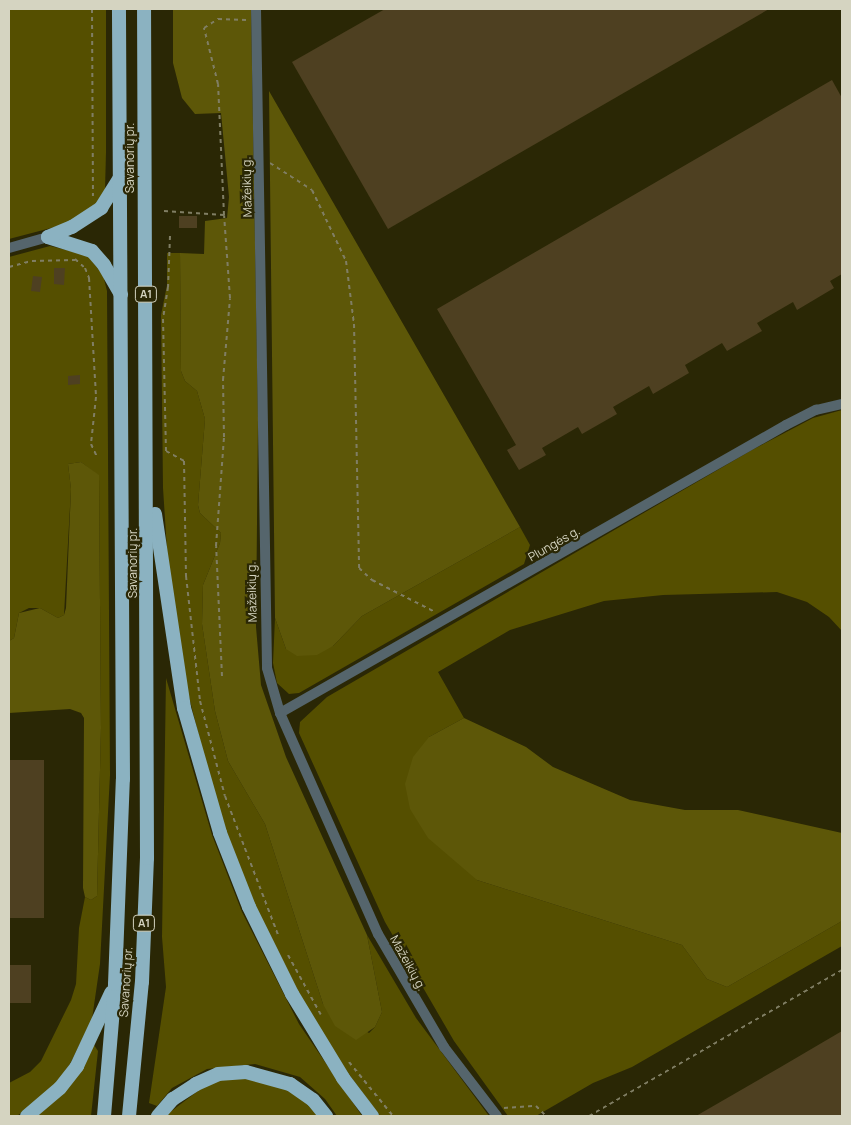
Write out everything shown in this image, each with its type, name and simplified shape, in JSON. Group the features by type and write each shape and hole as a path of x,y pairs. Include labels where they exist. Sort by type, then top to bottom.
{"highway":[{"name":"Savanorių pr.","path":"104,1116 115,984 124,685 119,9"},
{"name":"Savanorių pr.","path":"129,1116 142,982 147,858 144,9"},
{"path":"48,238 72,227 100,208 120,177"},
{"path":"48,238 92,251 104,265 121,295"},
{"path":"147,456 184,708 220,833 249,908 292,994 342,1078 372,1116"},
{"path":"27,1116 60,1088 76,1066 115,984"},
{"path":"158,1116 173,1099 196,1084 218,1074 238,1072 262,1074 290,1084 313,1100 326,1116"}],"street":[{"name":"Mažeikių g.","path":"256,9 265,648 267,668 280,713 343,860 396,969 444,1047 494,1112"},
{"path":"9,248 48,238"},
{"name":"Plungės g.","path":"280,713 449,619 786,425 816,410 842,404"}],"path":[{"path":"91,199 94,175 92,9"},
{"path":"222,676 216,546 224,437 224,380 230,298 218,84 204,28 218,19 256,20"},
{"path":"259,157 312,190 346,261 354,324 359,568 372,580 449,619"},
{"path":"164,211 192,211 224,215"},
{"path":"170,236 168,287 163,319 166,451 184,461 186,576 200,701 224,796 281,943"},
{"path":"73,244 75,260"},
{"path":"9,267 32,261 75,260 85,268 89,278 96,397 91,444 97,457"},
{"path":"286,952 324,1020"},
{"path":"589,1116 842,970"},
{"path":"348,1060 393,1116"},
{"path":"494,1112 536,1106 546,1116"}],"shaded area":[{"path":"9,9 106,9 106,152 105,190 100,200 70,223 9,239"},
{"path":"173,9 251,9 258,418 256,627 261,685 286,757 367,935 382,1012 375,1027 356,1040 335,1026 323,1004 265,824 228,761 215,711 202,624 203,585 220,543 221,533 200,513 198,505 205,419 197,391 185,381 181,371 180,253 204,254 205,221 227,218 229,197 221,113 195,114 182,98 173,63"},
{"path":"269,91 520,527 362,616 333,646 317,655 297,656 286,649 275,618"},
{"path":"50,246 87,255 103,275 107,291 110,775 100,964 92,1019 70,1064 54,1087 17,1116 9,1116 9,1083 30,1072 41,1061 71,1000 76,984 79,928 85,897 91,900 97,896 101,728 99,476 81,462 68,464 71,489 64,615 58,618 40,608 29,608 19,613 14,638 9,641 9,257"},
{"path":"167,253 180,253 181,371 185,381 197,391 205,419 198,505 200,513 221,533 220,543 203,585 202,624 215,711 228,761 265,824 323,1004 369,1033 375,1027 382,1012 367,935 416,1018 489,1116 380,1116 331,1050 299,998 261,922 217,807 185,681 168,565 163,488 161,315 167,285"},
{"path":"842,410 842,631 829,617 807,602 777,592 663,595 604,601 510,630 438,672 464,718 429,737 477,880 682,945 707,979 727,987 842,921 842,946 632,1067 593,1083 536,1116 508,1116 454,1041 385,922 299,733 300,722 327,697 752,450 813,418"},
{"path":"81,462 99,475 101,728 97,896 91,900 85,897 83,888 84,718 81,713 70,709 9,713 9,641 14,638 19,613 40,608 58,618 64,615 66,608 71,489 68,464"},
{"path":"520,527 530,545 524,564 299,693 289,694 277,683 273,663 275,618 286,649 333,646 362,616"},
{"path":"166,678 212,835 242,912 299,1024 362,1116 337,1116 325,1099 300,1077 255,1064 207,1069 172,1088 157,1106 149,1103 166,987 162,937"},
{"path":"464,718 526,747 553,767 630,800 685,810 738,810 842,833 842,921 727,987 707,979 682,945 477,880 428,838 410,809 405,784 413,757 429,737"},
{"path":"94,1045 98,1051 91,1116 37,1116 64,1092"},
{"path":"235,1078 261,1079 284,1086 306,1101 319,1116 165,1116 211,1081"}],"building":[{"path":"385,9 769,9 388,229 292,62"},
{"path":"832,80 842,98 842,274 830,281 834,288 797,310 793,302 757,323 762,331 727,351 722,343 685,365 689,373 653,394 649,386 613,407 617,414 582,434 578,427 542,448 546,455 519,470 507,450 516,445 437,309"},
{"path":"179,216 197,216 197,228 179,228"},
{"path":"54,268 65,268 64,285 54,284"},
{"path":"33,276 42,277 40,292 31,291"},
{"path":"80,375 80,384 68,385 68,376"},
{"path":"9,760 44,760 44,918 9,918"},
{"path":"9,965 31,965 31,1003 9,1003"},
{"path":"842,1031 842,1116 696,1116 779,1068"}]}
